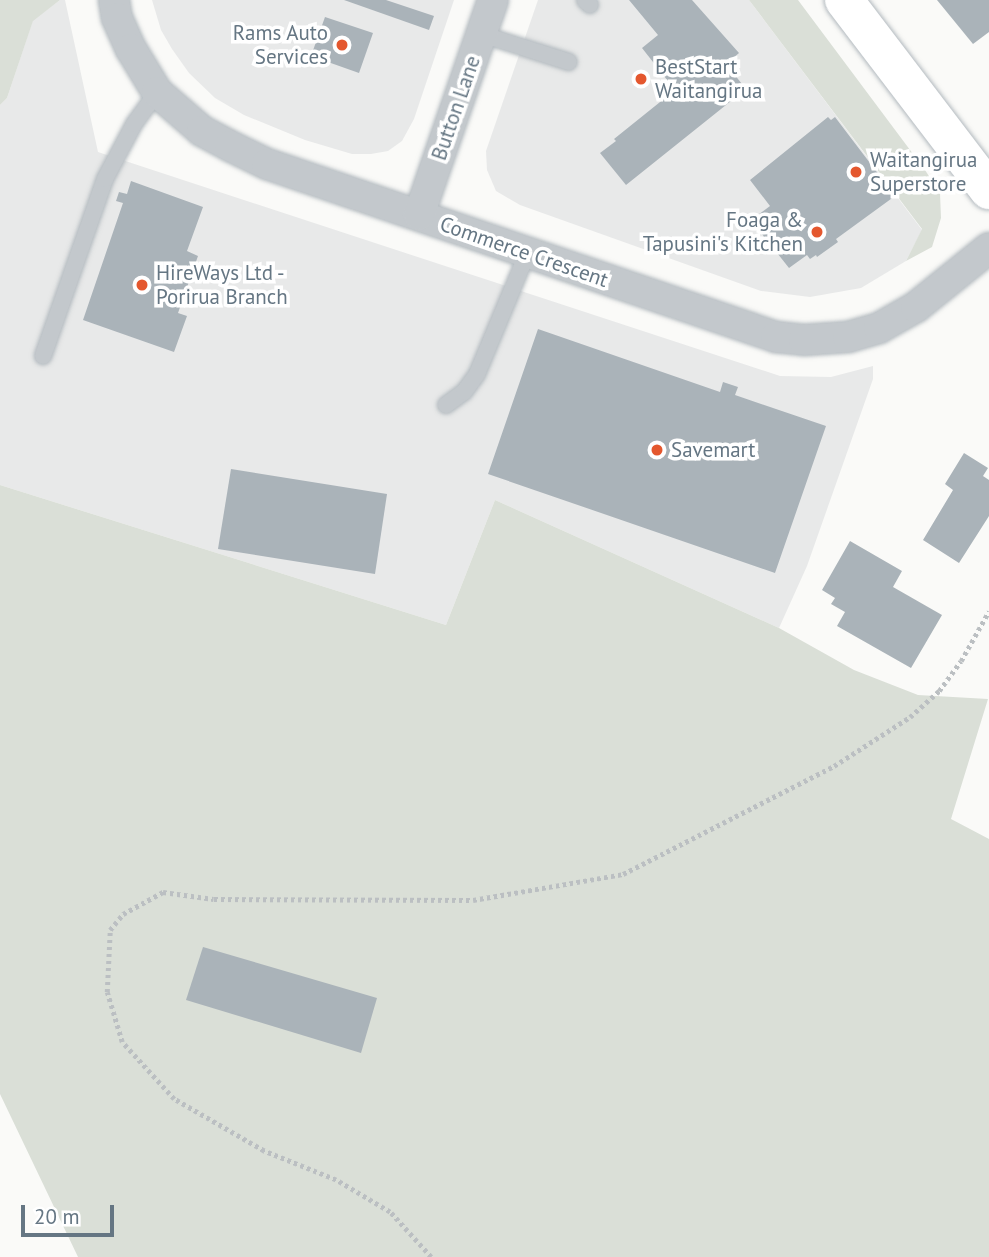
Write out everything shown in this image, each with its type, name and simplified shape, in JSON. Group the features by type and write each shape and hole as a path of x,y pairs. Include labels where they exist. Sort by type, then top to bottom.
{"main road":[{"path":"844,0 989,190"}],"street":[{"name":"Commerce Crescent","path":"114,0 117,18 131,49 157,92 202,131 267,164 775,337 804,340 848,337 879,328 916,307 989,248"},
{"name":"Button Lane","path":"419,215 492,0"}],"lane":[{"path":"481,34 569,62"},
{"path":"43,356 105,178 134,124 157,92"},
{"path":"446,405 464,392 477,374 527,254"}],"path":[{"path":"431,1257 390,1212 336,1180 264,1151 174,1099 122,1042 107,992 110,930 122,914 163,892 214,899 473,900 623,874 834,766 910,717 939,691 961,661 989,611"}],"shaded area":[{"path":"0,0 60,0 33,21 7,98 0,105"},
{"path":"60,0 65,0 98,152 780,376 831,377 873,366 873,379 807,566 779,628 495,500 446,625 0,485 0,105 7,98 33,20"},
{"path":"152,0 454,0 414,119 402,141 388,151 352,154 305,140 244,115 215,98 189,73 172,49 161,30"},
{"path":"538,0 749,0 922,230 906,261 861,288 810,297 761,291 520,205 496,191 487,170 486,151"},
{"path":"749,0 798,0 925,170 940,193 941,218 932,247 906,261 922,229"},
{"path":"0,485 446,625 495,500 779,628 854,670 918,695 988,699 951,819 989,839 989,1257 78,1257 0,1094"}],"building":[{"path":"344,0 386,0 434,16 429,30"},
{"path":"629,0 692,0 739,53 726,64 746,89 626,185 600,153 675,90 642,48 658,35"},
{"path":"937,0 989,0 989,32 973,44"},
{"name":"Rams Auto Services","path":"325,17 373,33 359,73 311,56"},
{"path":"828,117 831,120 835,117 895,196 836,239 838,242 817,257 816,255 810,259 807,255 789,268 751,220 770,206 750,180"},
{"name":"HireWays Ltd - Porirua Branch","path":"131,181 203,207 187,251 198,256 178,313 187,316 174,352 83,320 123,203 116,201 119,192 127,194"},
{"name":"Savemart","path":"538,329 720,392 723,382 738,387 735,395 826,426 775,573 488,474"},
{"path":"964,453 988,468 983,476 989,480 989,516 959,563 923,540 953,490 945,484"},
{"path":"231,469 387,494 375,574 218,549"},
{"path":"850,541 902,571 893,587 942,615 911,668 837,626 845,612 831,604 835,598 822,590"},
{"path":"203,947 377,998 361,1053 186,1000"}],"place":[{"name":"Rams Auto Services","path":"342,45"},
{"name":"BestStart Waitangirua","path":"641,79"},
{"name":"Waitangirua Superstore","path":"856,172"},
{"name":"Foaga & Tapusini's Kitchen","path":"817,232"},
{"name":"HireWays Ltd - Porirua Branch","path":"142,285"},
{"name":"Savemart","path":"657,450"}]}
